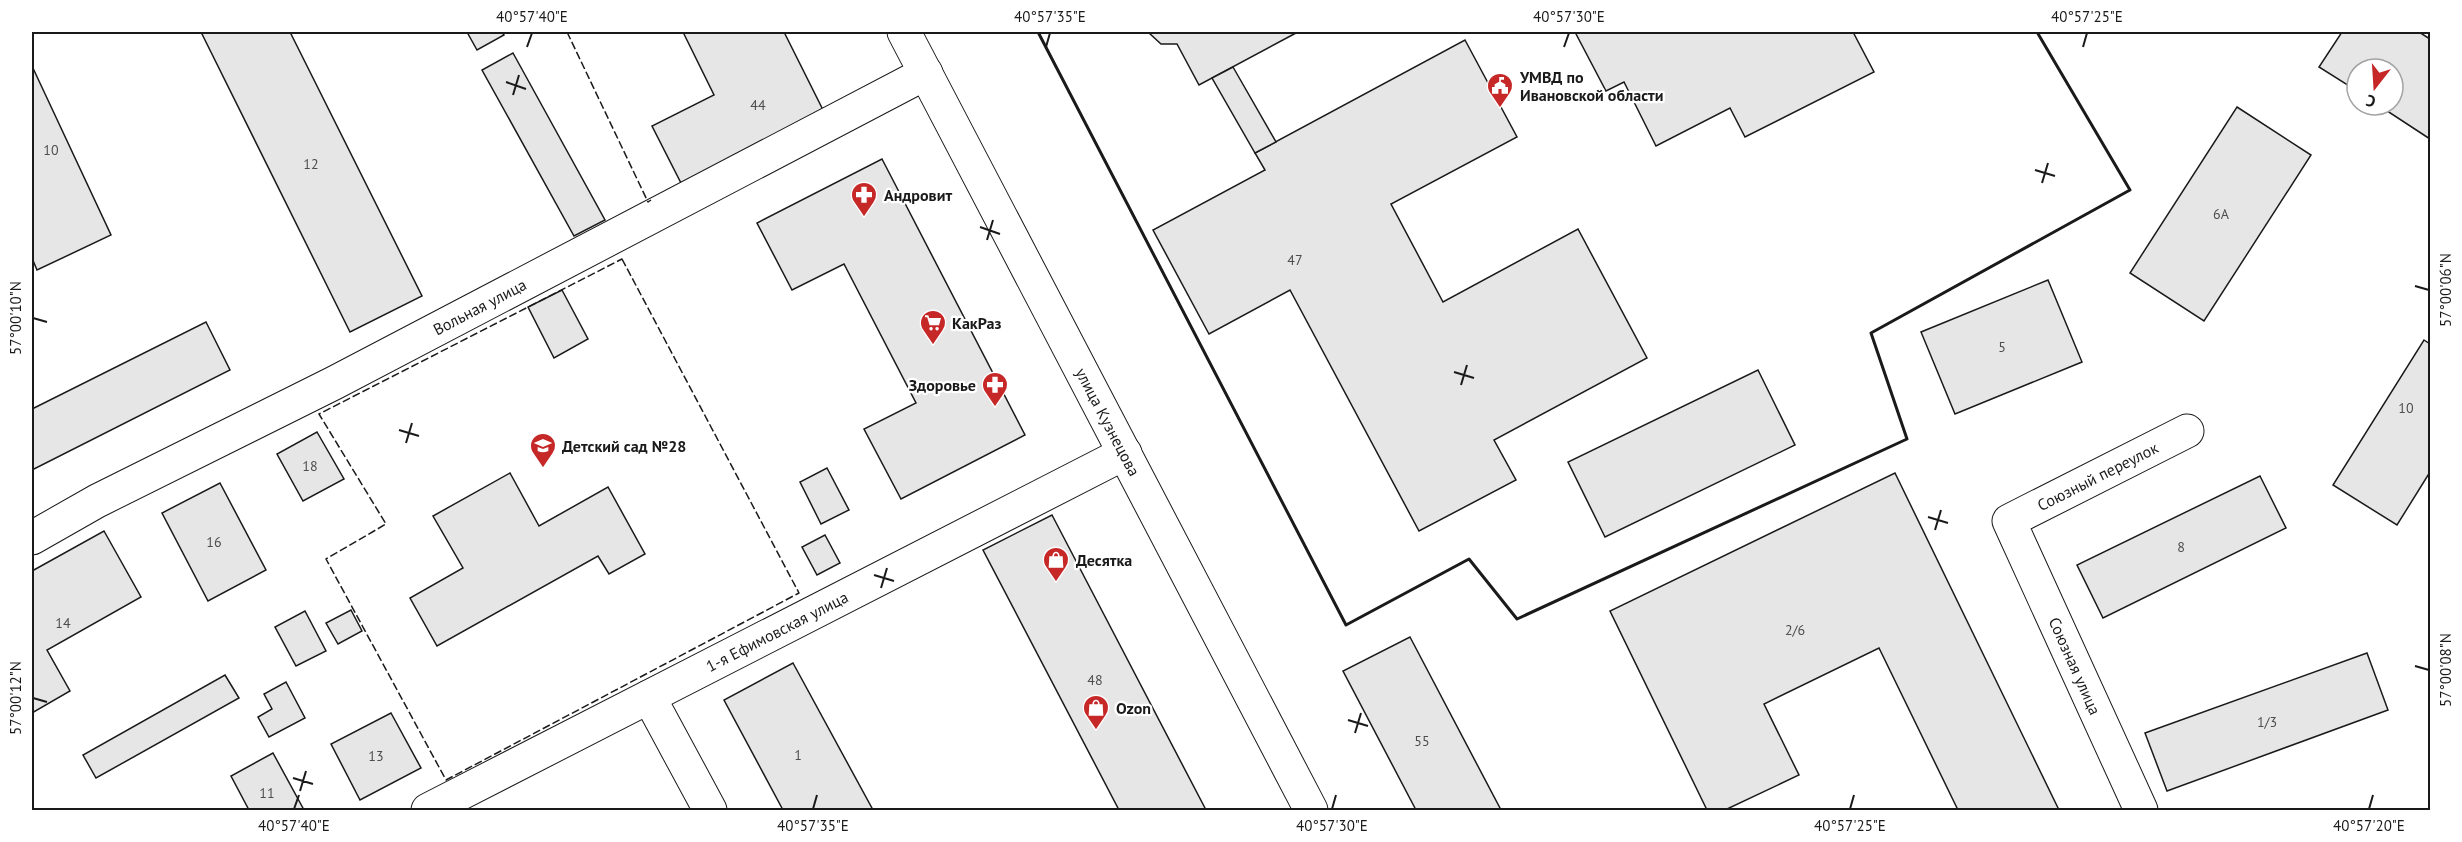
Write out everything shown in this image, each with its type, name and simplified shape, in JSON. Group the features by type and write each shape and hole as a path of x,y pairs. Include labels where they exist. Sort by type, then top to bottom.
{"street":[{"name":"улица Кузнецова","path":"904,32 1311,810"},
{"name":"Вольная улица","path":"32,538 97,501 334,383 926,73"},
{"name":"Союзный переулок","path":"2009,521 2187,431"},
{"name":"1-я Ефимовская улица","path":"428,810 1125,453"},
{"name":"Союзная улица","path":"2009,521 2141,810"},
{"path":"649,697 710,810"}],"building":[{"path":"201,32 290,32 422,296 350,332"},
{"path":"467,32 502,32 504,35 477,50"},
{"path":"683,32 784,32 825,114 682,185 652,126 714,95"},
{"path":"1148,32 1296,33 1199,85 1177,44 1161,44"},
{"path":"1575,32 1853,32 1874,72 1745,137 1730,108 1656,146 1624,82 1606,91"},
{"path":"2342,32 2419,32 2430,39 2430,139 2396,117 2405,117 2405,57 2345,57 2345,83 2319,67"},
{"path":"1465,40 1517,137 1391,204 1443,302 1578,229 1647,358 1494,440 1516,480 1419,531 1290,290 1209,334 1153,230 1265,170 1255,153"},
{"path":"513,53 605,220 574,236 482,70"},
{"path":"32,66 111,235 37,270 32,258"},
{"path":"1233,67 1276,142 1255,153 1212,78"},
{"path":"2237,107 2311,155 2204,321 2130,273"},
{"name":"КакРаз","path":"882,159 1025,435 901,499 864,429 916,403 844,264 792,290 757,223"},
{"path":"2048,280 2082,362 1955,414 1921,332"},
{"path":"562,290 588,339 554,358 528,307"},
{"path":"206,322 230,370 32,470 32,409"},
{"path":"2424,340 2430,344 2430,472 2397,525 2333,485"},
{"path":"1758,370 1795,445 1605,537 1568,462"},
{"path":"317,432 344,479 303,501 277,454"},
{"path":"827,468 849,510 821,524 800,482"},
{"path":"510,473 539,526 608,487 645,554 609,574 598,556 437,646 410,598 463,568 433,516"},
{"path":"1895,473 2059,810 1958,810 1879,648 1764,704 1799,775 1725,810 1707,810 1610,611"},
{"path":"2260,476 2286,528 2103,618 2077,565"},
{"path":"220,483 266,570 208,601 162,513"},
{"path":"1052,515 1206,810 1119,810 983,550"},
{"path":"104,531 141,597 47,650 70,691 32,713 32,571"},
{"path":"825,535 840,563 817,575 802,547"},
{"path":"351,610 362,631 338,644 326,623"},
{"path":"305,611 326,651 296,666 275,627"},
{"path":"1410,637 1501,810 1416,810 1343,671"},
{"path":"2367,653 2388,710 2167,791 2145,733"},
{"path":"793,663 873,810 783,810 724,700"},
{"path":"225,675 239,698 96,778 83,755"},
{"path":"286,682 305,718 269,737 258,717 272,709 264,694"},
{"path":"391,713 421,768 360,800 331,744"},
{"path":"273,753 304,810 249,810 231,776"}],"fence":[{"path":"567,32 648,202 651,200"},
{"path":"622,259 799,593 446,780 326,559 386,524 319,414 622,259"}],"wall":[{"path":"1038,32 1346,625 1469,559 1517,619 1907,439 1871,333 2130,190 2037,32"}],"place":[{"name":"УМВД по Ивановской области","path":"1500,109"},
{"name":"Андровит","path":"864,218"},
{"name":"КакРаз","path":"933,346"},
{"name":"Здоровье","path":"995,408"},
{"name":"Детский сад №28","path":"543,469"},
{"name":"Десятка","path":"1056,583"},
{"name":"Ozon","path":"1096,731"}]}
